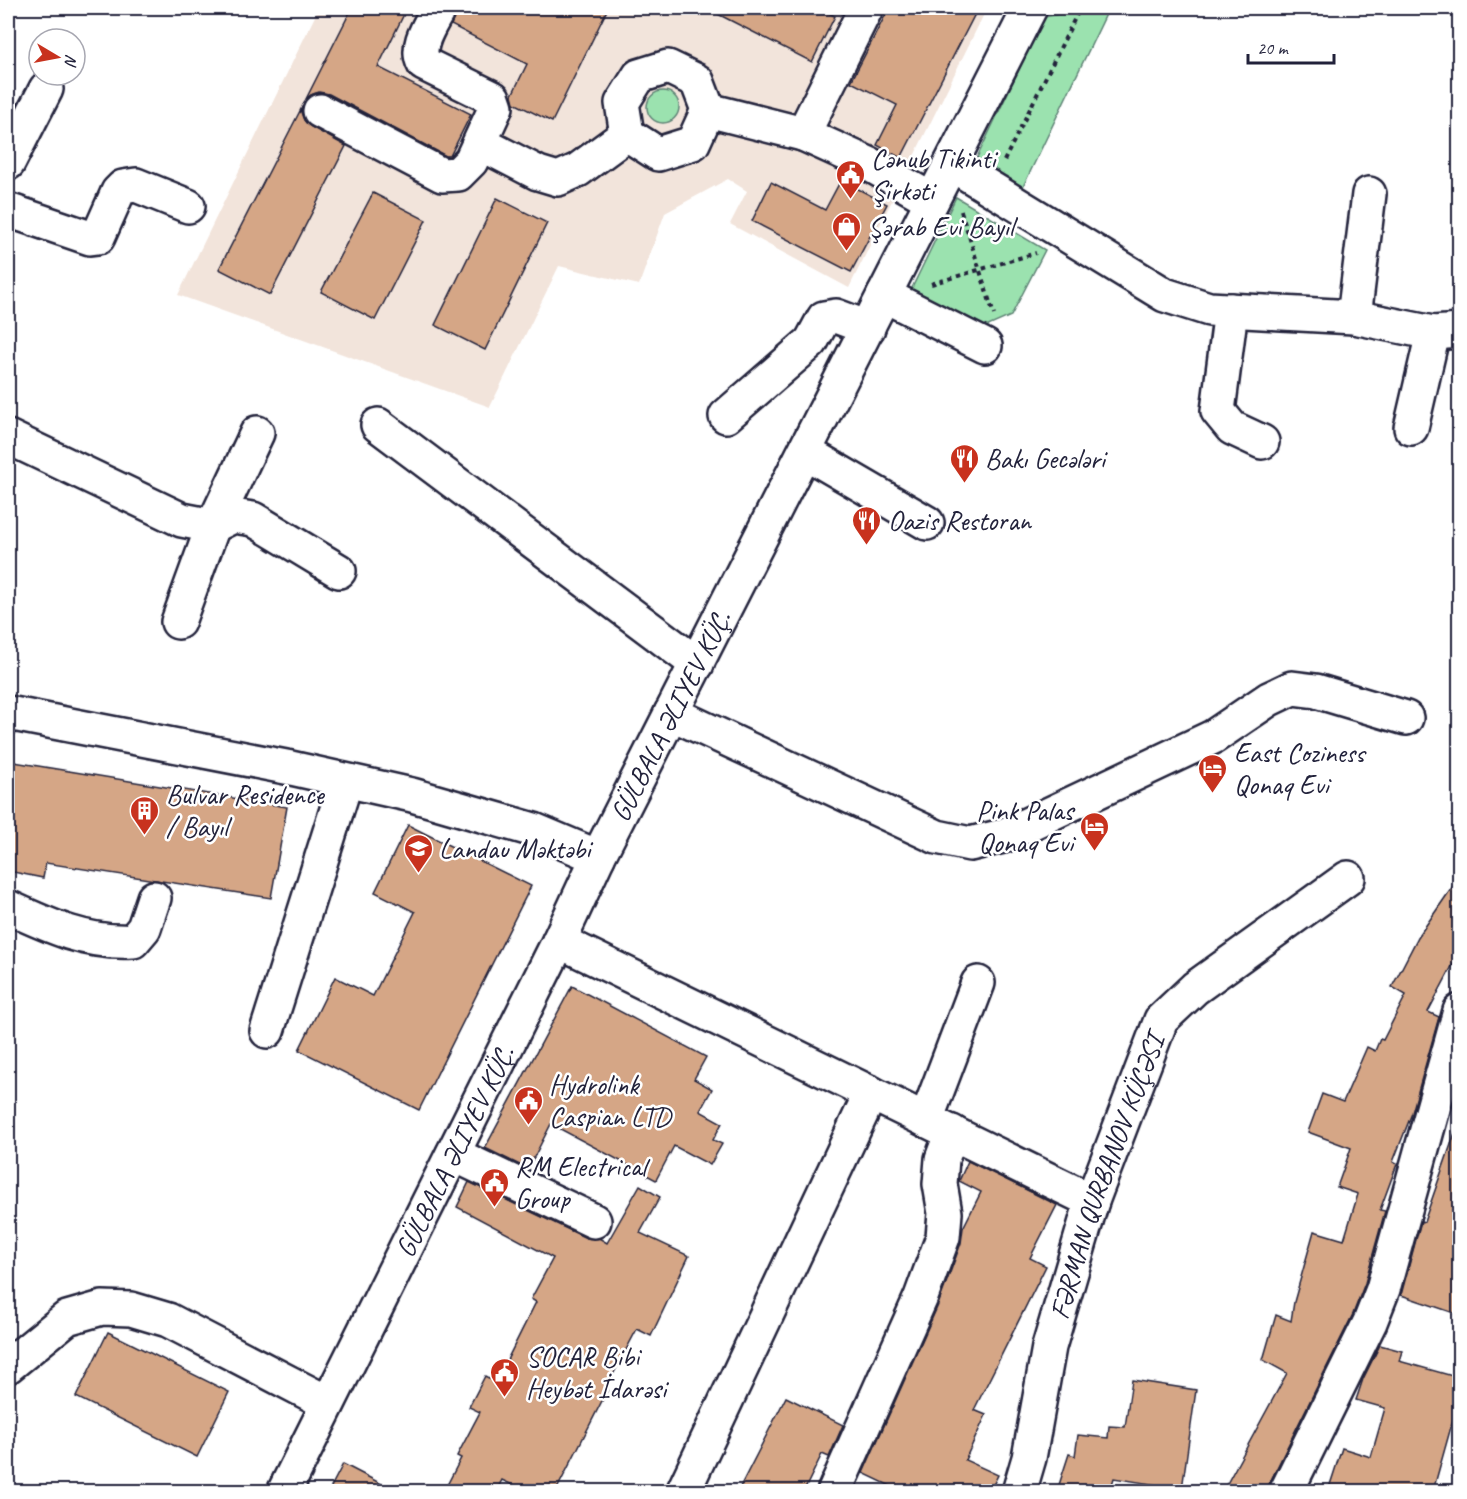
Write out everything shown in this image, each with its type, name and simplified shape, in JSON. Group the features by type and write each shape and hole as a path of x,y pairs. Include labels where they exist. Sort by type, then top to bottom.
{"street":[{"path":"320,111 442,175 458,174 471,161 496,107 493,98 424,64 420,57 420,49 439,8"},
{"path":"803,134 866,8"},
{"name":"GÜLBALA ƏLIYEV KÜÇ.","path":"284,1491 559,941 598,857 1030,8"},
{"path":"668,67 696,81 708,110 693,143 658,154 627,134 622,103 639,76 668,67"},
{"path":"8,163 45,89"},
{"path":"708,110 803,134 869,164 932,200"},
{"path":"480,143 538,173 558,179 578,170 627,134"},
{"path":"951,164 1165,295 1209,309 1354,317 1446,332 1411,428"},
{"path":"8,210 90,238 98,237 118,192 123,187 136,185 188,206"},
{"path":"1354,317 1369,194"},
{"path":"884,295 985,346"},
{"path":"1231,310 1218,411 1232,428 1262,442"},
{"path":"726,416 811,342 824,318 836,316 868,328"},
{"path":"378,425 697,664"},
{"path":"178,622 213,526 257,433"},
{"path":"8,437 182,520 213,526 234,516 253,519 339,571"},
{"path":"804,452 927,523"},
{"path":"671,714 937,837 970,844 1003,836 1213,737 1269,699 1292,688 1316,691 1406,718"},
{"path":"8,713 291,768 412,795 534,830 598,857"},
{"path":"267,1031 346,781"},
{"name":"FƏRMAN QURBANOV KÜÇƏSI","path":"1019,1491 1029,1458 1049,1347 1092,1201 1161,1020 1195,988 1348,878"},
{"path":"8,907 50,927 82,937 112,942 133,941 144,928 154,898"},
{"path":"559,941 1092,1201"},
{"path":"834,1491 921,1297 943,1237 945,1213 940,1184 942,1159 939,1126 978,983"},
{"path":"1286,1491 1370,1322 1383,1289 1460,1011"},
{"path":"683,1491 871,1093"},
{"path":"453,1154 594,1221"},
{"path":"8,1366 67,1318 102,1308 131,1309 168,1320 328,1402"}],"path":[{"path":"991,189 1080,8"},
{"path":"951,164 956,196 996,322 985,346"},
{"path":"884,295 1045,250 1057,228"}],"shaded area":[{"path":"319,8 987,8 849,288 730,224 747,191 728,179 665,213 639,285 559,266 490,407 178,295"}],"green space":[{"path":"1090,8 1109,8 1020,193 973,166 1044,17"},
{"path":"663,91 674,96 679,107 674,118 663,123 652,118 647,107 652,96"},
{"path":"956,197 1045,250 1011,316 977,331 911,290"}],"building":[{"path":"352,8 407,8 378,67 471,114 450,156 446,156 329,94 319,92 306,99"},
{"path":"458,8 608,8 552,122 514,103 512,95 527,64 451,25"},
{"path":"706,8 818,8 835,16 812,62"},
{"path":"889,8 978,8 901,158 877,145 897,105 851,82"},
{"path":"302,107 304,120 311,127 346,146 270,295 219,269"},
{"path":"841,180 887,204 851,272 752,221 771,182 825,210"},
{"path":"373,193 426,220 375,320 321,292"},
{"path":"497,198 547,223 485,350 435,325"},
{"name":"Bulvar Residence / Bayıl","path":"8,761 287,807 271,898 46,863 43,878 8,871"},
{"path":"408,825 531,886 419,1110 299,1050 335,977 373,996 415,912 375,892"},
{"path":"1460,876 1460,951 1428,1012 1439,1017 1412,1113 1393,1162 1397,1164 1380,1210 1385,1211 1365,1283 1353,1314 1269,1484 1268,1491 1223,1491 1287,1373 1263,1360 1276,1315 1291,1321 1314,1231 1344,1240 1358,1194 1337,1187 1351,1148 1308,1132 1322,1094 1343,1102 1367,1047 1375,1051 1380,1039 1383,1040 1406,995 1392,987 1418,937"},
{"path":"572,986 706,1057 694,1079 712,1089 700,1111 722,1123 713,1140 722,1144 710,1165 674,1146 656,1180 551,1124 528,1169 485,1148"},
{"path":"1456,1130 1460,1131 1460,1315 1401,1295 1421,1221 1424,1222"},
{"path":"968,1161 1057,1205 1030,1258 1046,1266 974,1410 986,1415 965,1460 998,1475 990,1491 901,1491 863,1473 938,1305 961,1243 963,1228 981,1192 959,1181"},
{"path":"469,1182 586,1238 599,1238 607,1243 640,1185 660,1197 640,1233 689,1256 651,1336 637,1329 556,1491 525,1491 502,1480 496,1491 444,1491 461,1458 457,1456 480,1412 469,1407 485,1376 496,1382 536,1302 531,1299 553,1258 457,1207"},
{"path":"108,1332 229,1392 197,1457 76,1397"},
{"path":"1380,1345 1402,1351 1399,1361 1460,1378 1460,1395 1433,1491 1328,1491 1342,1448 1371,1457 1385,1408 1356,1400 1363,1379"},
{"path":"1132,1380 1196,1390 1182,1489 1114,1478 1110,1491 1057,1491 1069,1454 1075,1456 1078,1435 1108,1438 1109,1426 1125,1427"},
{"path":"786,1397 843,1425 829,1457 822,1454 804,1491 738,1491"},
{"path":"343,1464 395,1491 329,1491"}],"place":[{"name":"Cənub Tikinti Şirkəti","path":"850,200"},
{"name":"Şərab Evi Bayıl","path":"847,252"},
{"name":"Bakı Gecələri","path":"964,484"},
{"name":"Oazis Restoran","path":"867,546"},
{"name":"East Coziness Qonaq Evi","path":"1213,794"},
{"name":"Bulvar Residence / Bayıl","path":"145,836"},
{"name":"Pink Palas Qonaq Evi","path":"1094,852"},
{"name":"Landau Məktəbi","path":"418,874"},
{"name":"Hydrolink Caspian LTD","path":"528,1126"},
{"name":"RM Electrical Group","path":"494,1208"},
{"name":"SOCAR Bibi Heybət İdarəsi","path":"505,1398"}]}
